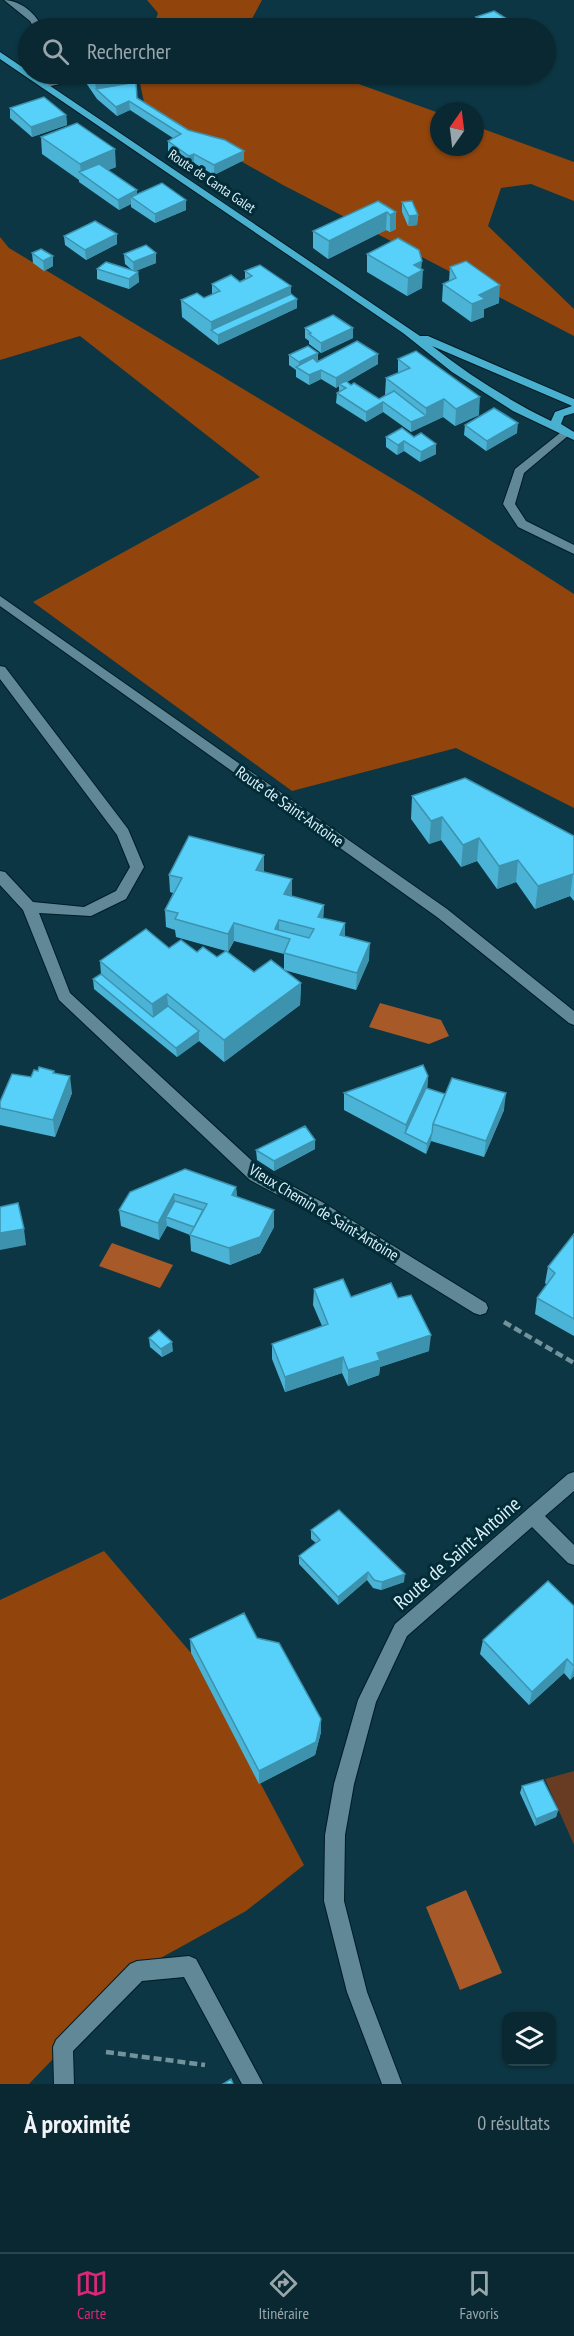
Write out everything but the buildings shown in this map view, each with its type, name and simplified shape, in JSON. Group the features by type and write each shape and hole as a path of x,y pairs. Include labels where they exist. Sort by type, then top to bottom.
{"main road":[{"name":"Route de Canta Galet","path":"0,56 18,68"},
{"name":"Route de Canta Galet","path":"42,84 407,331 456,370 529,416 566,433"},
{"name":"Route de Canta Galet","path":"407,331 574,403"},
{"path":"566,433 555,424 559,414 574,409"}],"street":[{"path":"9,0 32,18"},
{"path":"45,86 51,84"},
{"path":"566,433 519,472 509,504 522,524 574,550"},
{"name":"Route de Saint-Antoine","path":"0,600 442,913 574,1019"},
{"path":"0,670 123,833 137,867 121,895 86,912 29,907 0,876"},
{"name":"Vieux Chemin de Saint-Antoine","path":"29,907 64,996 256,1175 316,1207 480,1308"},
{"name":"Route de Saint-Antoine","path":"392,2084 357,1992 334,1900 335,1835 344,1784 367,1700 401,1630 574,1480"},
{"path":"534,1517 574,1557"},
{"path":"64,2084 63,2047 137,1971 189,1966 250,2077"}],"path":[{"path":"480,1308 574,1363"},
{"path":"63,2047 250,2077"}],"shaded area":[{"path":"147,0 262,0 252,18 156,18 158,13"},
{"path":"140,84 359,84 430,110 430,156 484,156 484,129 574,162 574,201 531,184 501,188 488,226 574,309 574,336 283,185 145,107"},
{"path":"0,237 9,248 421,496 574,594 574,808 456,748 292,791 33,602 260,477 80,336 0,360"},
{"path":"380,1003 441,1020 449,1036 429,1044 369,1027"},
{"path":"112,1243 173,1265 160,1288 99,1266"},
{"path":"104,1551 191,1653 304,1865 246,1911 137,1971 29,2084 0,2084 0,1600"},
{"path":"574,1771 574,1845 545,1779"},
{"path":"466,1890 502,1973 460,1990 426,1907"}]}
